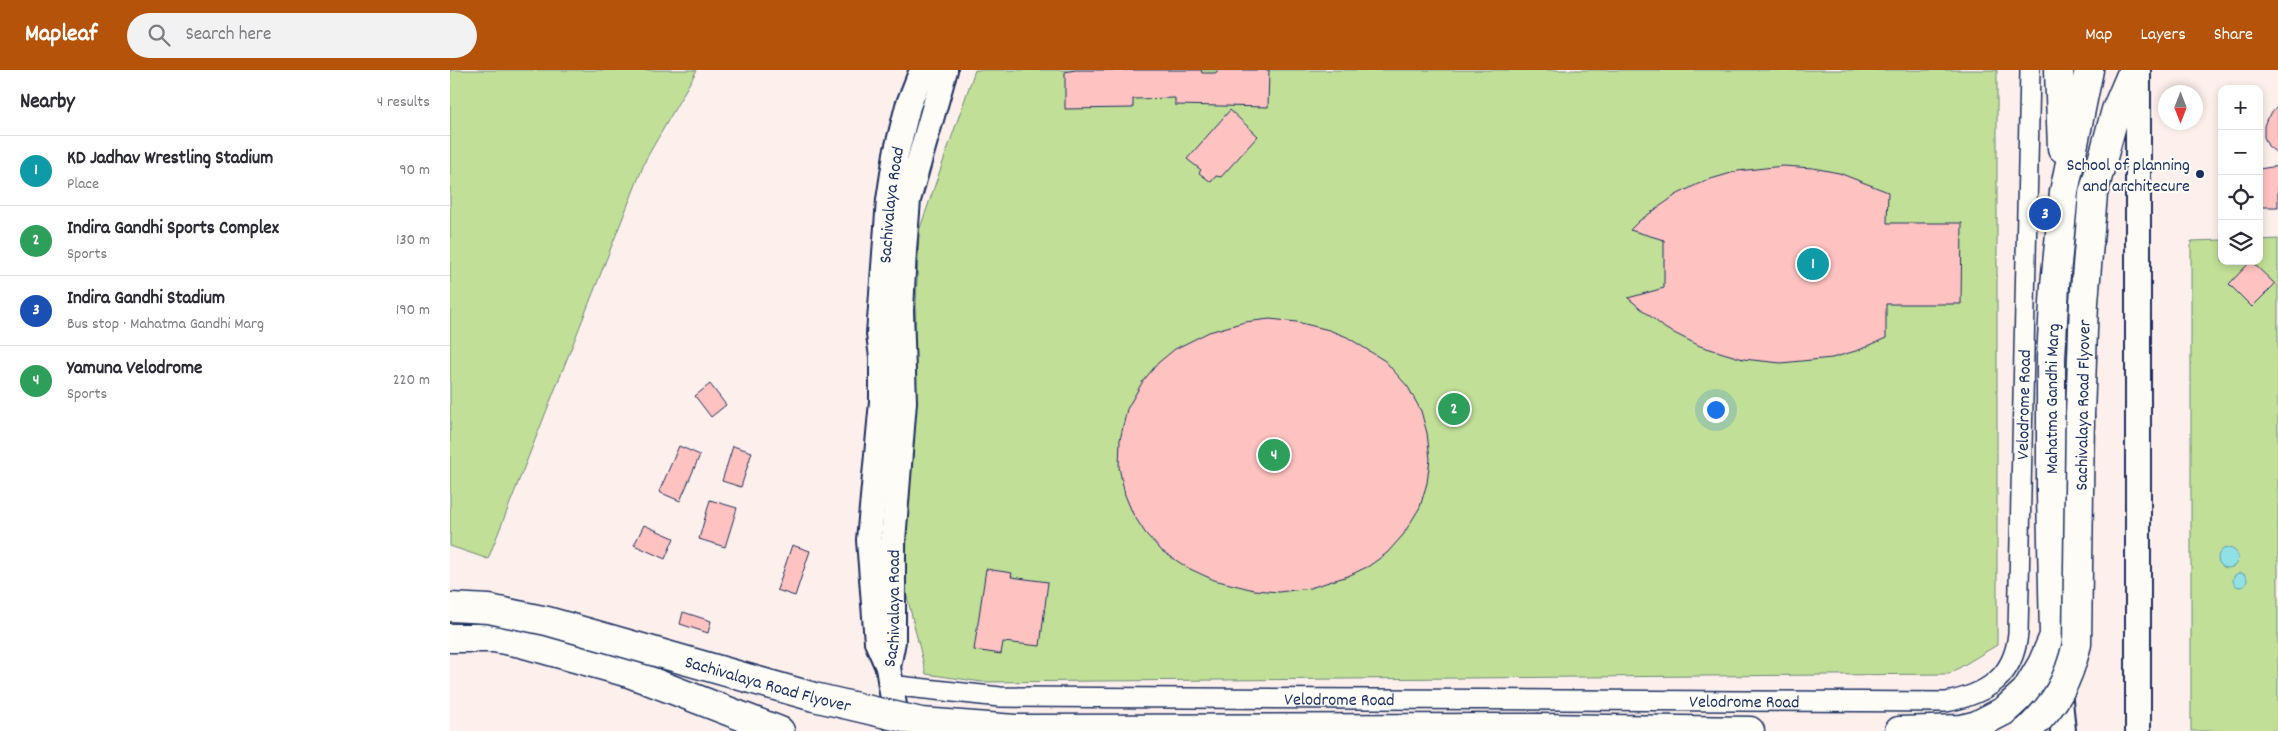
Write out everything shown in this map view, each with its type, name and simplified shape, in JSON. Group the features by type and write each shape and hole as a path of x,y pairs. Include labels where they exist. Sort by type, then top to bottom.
{"highway":[{"path":"2059,70 2064,192"},
{"name":"Mahatma Gandhi Marg","path":"2054,636 2050,493 2051,358 2064,192 2089,70"},
{"name":"Sachivalaya Road Flyover","path":"2027,731 2043,716 2059,694 2071,670 2077,644 2084,302 2093,194 2116,110 2133,70"},
{"name":"Sachivalaya Road Flyover","path":"450,607 490,609 547,621 814,697 920,722 1015,729 1540,728 1750,731"},
{"path":"1899,731 1962,729 1978,725 2004,711 2026,690 2042,664 2054,636"},
{"name":"Sachivalaya Road Flyover","path":"450,638 494,638 521,643 629,673 780,731"}],"main road":[{"name":"Sachivalaya Road","path":"893,376 879,334 889,200 896,154 908,106 922,70"},
{"name":"Sachivalaya Road","path":"898,731 888,676 893,641 893,376 901,311 908,200 945,70"},
{"path":"2138,70 2138,731"},
{"name":"Mahatma Gandhi Marg","path":"2054,636 2063,731"}],"street":[{"name":"Velodrome Road","path":"888,676 1000,697 1946,702 1980,693 2004,674 2017,648 2030,70"},
{"path":"1000,697 1001,731"}],"green space":[{"path":"450,70 697,70 646,159 488,559 450,546"},
{"path":"975,70 1997,70 1997,645 1949,674 982,682 926,674 905,588 919,231"},
{"path":"2278,239 2278,731 2191,731 2191,241 2218,240 2218,265 2263,265 2263,240"}],"water":[{"path":"2228,548 2235,551 2238,558 2235,565 2228,568 2221,565 2218,558 2221,551"},
{"path":"2237,573 2243,573 2247,580 2243,587 2237,587 2233,583 2233,577"}],"building":[{"path":"1075,70 1201,70 1202,73 1215,73 1219,70 1269,70 1268,107 1175,105 1175,98 1133,99 1133,108 1065,109 1065,72"},
{"path":"2278,106 2278,154 2268,146 2264,137 2264,126 2267,118"},
{"path":"1230,110 1258,136 1221,177 1216,176 1211,182 1199,173 1201,170 1187,159"},
{"path":"1783,166 1813,168 1839,173 1888,192 1887,223 1962,223 1961,304 1886,304 1886,338 1859,350 1832,358 1781,363 1743,359 1700,346 1666,329 1628,298 1664,288 1664,240 1630,230 1639,221 1676,195 1704,181 1738,171"},
{"path":"2278,166 2278,207 2263,207 2263,168"},
{"path":"2247,265 2255,265 2275,284 2252,307 2229,284"},
{"path":"1270,319 1297,322 1329,330 1347,337 1385,361 1408,387 1421,411 1427,433 1430,459 1427,483 1420,507 1403,535 1387,553 1369,566 1348,576 1310,588 1279,592 1254,590 1214,580 1188,568 1162,551 1146,534 1133,514 1125,495 1119,467 1120,440 1127,409 1143,381 1158,363 1175,349 1209,332 1245,322"},
{"path":"710,384 726,405 711,417 695,396"},
{"path":"679,446 700,455 680,501 659,492"},
{"path":"733,446 752,452 741,487 722,481"},
{"path":"710,500 737,508 725,547 699,539"},
{"path":"644,525 674,538 665,559 634,545"},
{"path":"792,545 810,551 795,596 777,590"},
{"path":"986,569 1012,573 1011,577 1048,582 1040,646 1003,642 1001,654 974,650"},
{"path":"683,612 711,621 708,633 680,624"}],"place":[{"name":"School of planning and architecure","path":"2200,174"},
{"name":"Indira Gandhi Stadium","path":"2045,214"},
{"name":"KD Jadhav Wrestling Stadium","path":"1813,264"},
{"name":"Indira Gandhi Sports Complex","path":"1454,409"},
{"name":"Yamuna Velodrome","path":"1274,455"}]}
